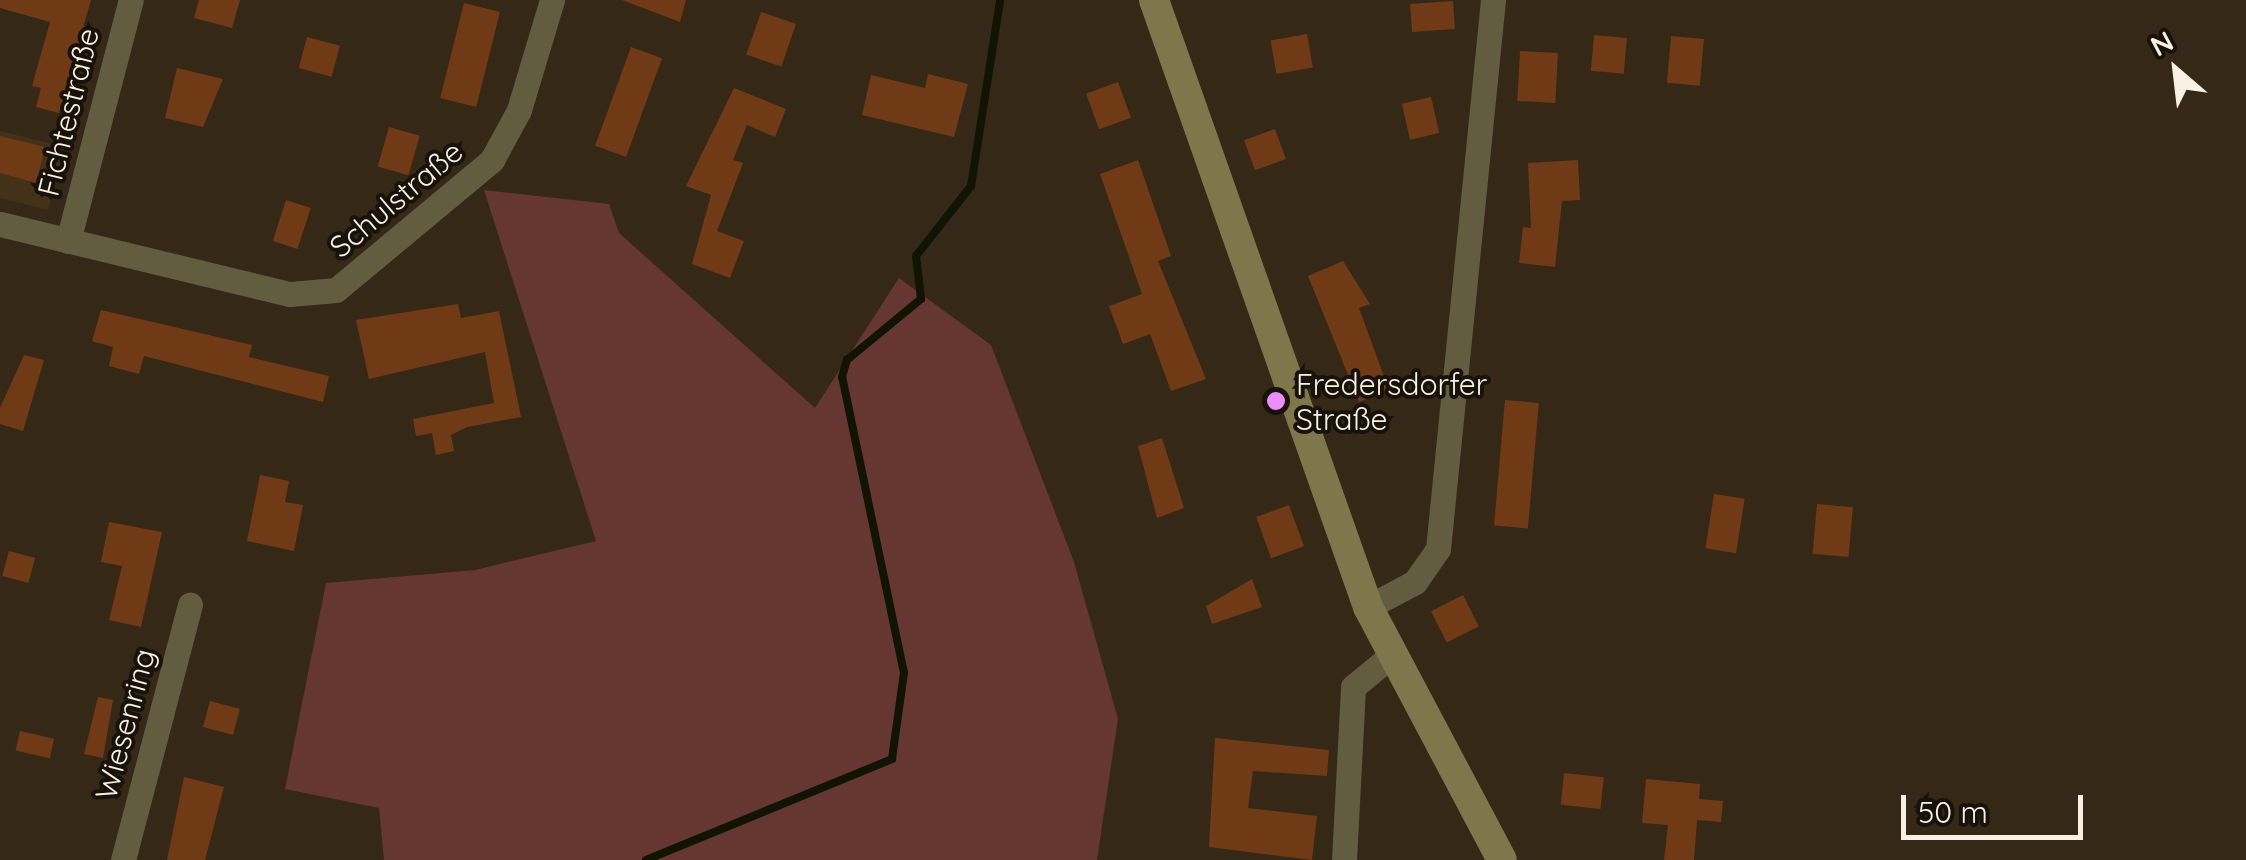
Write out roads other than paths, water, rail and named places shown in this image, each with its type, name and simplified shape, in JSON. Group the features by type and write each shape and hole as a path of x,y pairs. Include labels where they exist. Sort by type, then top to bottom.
{"street":[{"name":"Fichtestraße","path":"68,241 130,0"},
{"name":"Schulstraße","path":"0,224 290,294 336,290 492,160 520,110 552,0"},
{"path":"1154,0 1368,607 1502,860"},
{"path":"1368,607 1415,582 1438,550 1493,0"},
{"name":"Wiesenring","path":"123,860 190,606"},
{"path":"1344,860 1353,687 1394,654"}],"waterway":[{"path":"646,860 892,759 904,673 842,377 847,360 921,299 916,256 971,186 1000,0"}],"place":[{"name":"Fredersdorfer Straße","path":"1276,401"}]}
